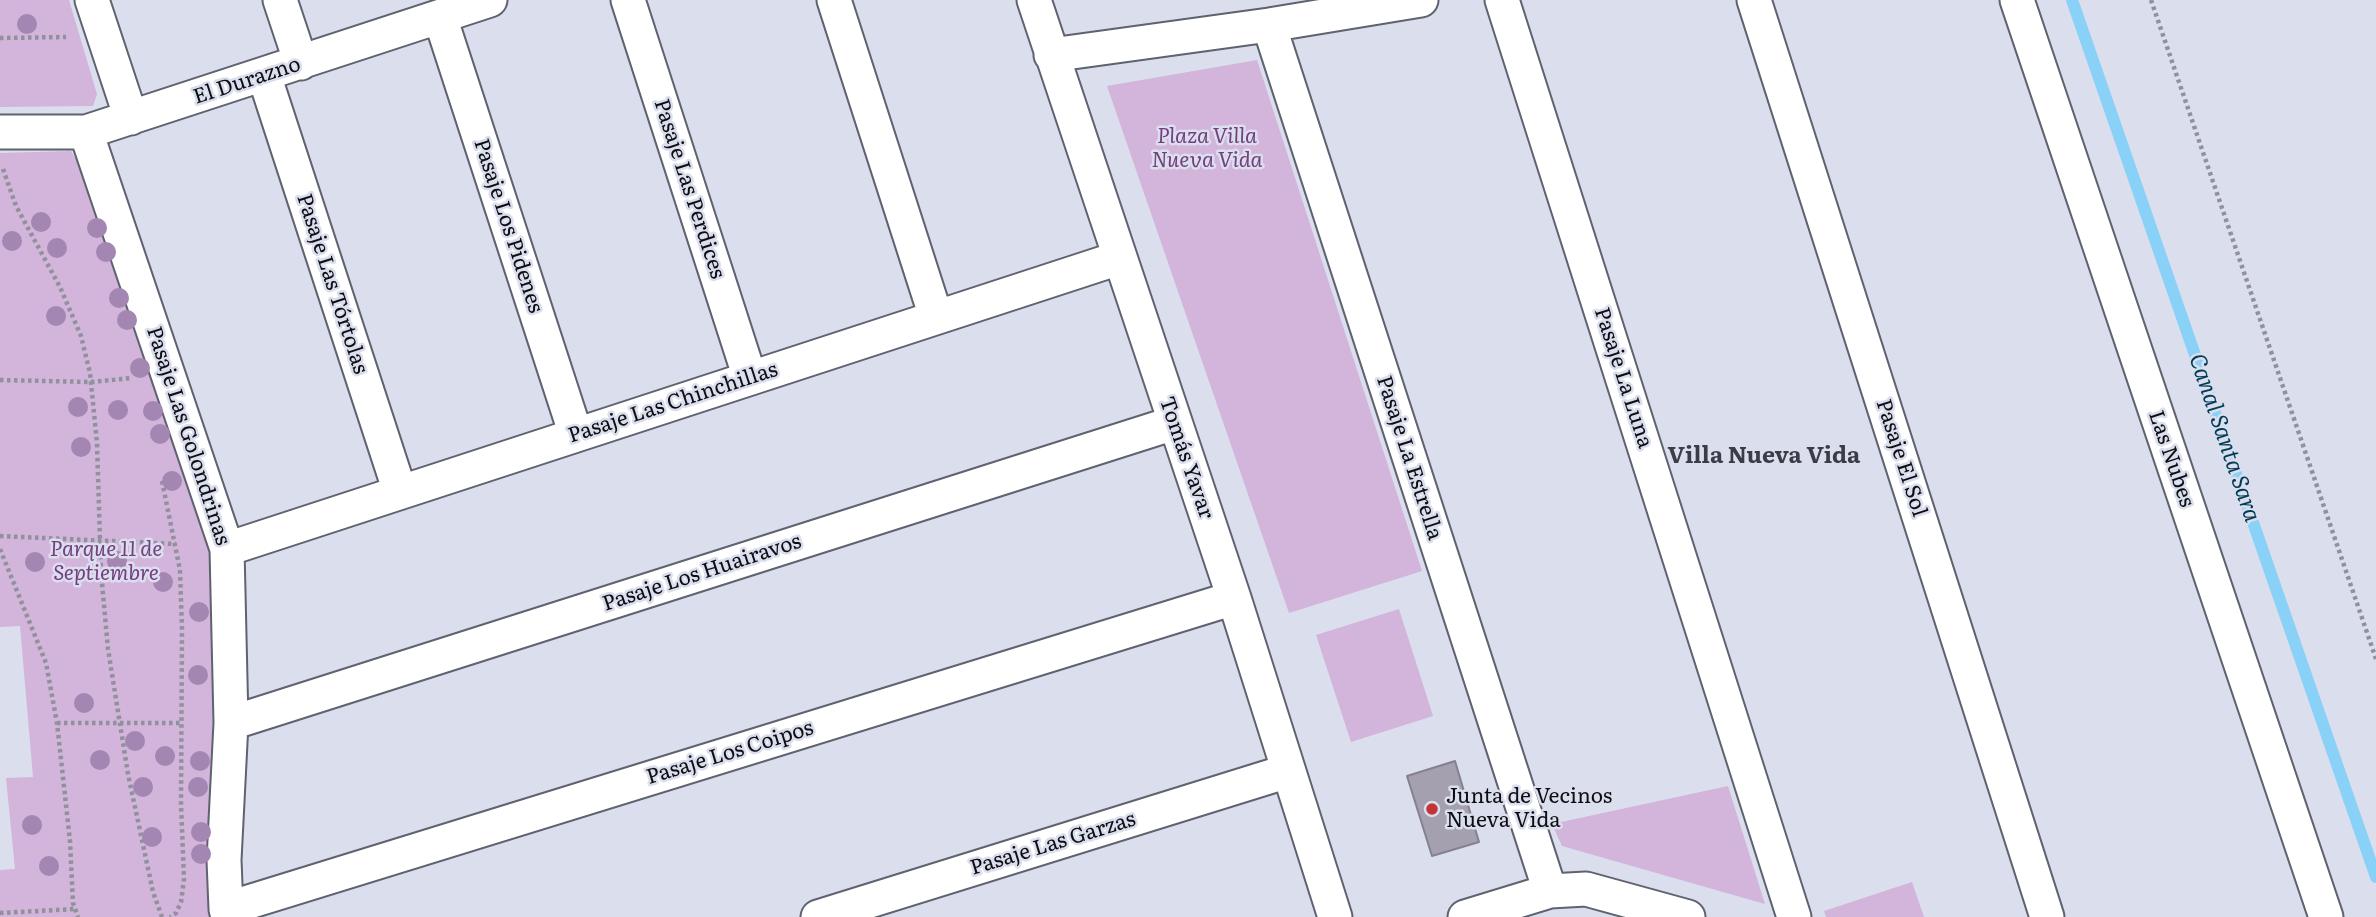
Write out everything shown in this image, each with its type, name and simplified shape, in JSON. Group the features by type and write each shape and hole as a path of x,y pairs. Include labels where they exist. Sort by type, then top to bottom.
{"street":[{"path":"92,0 131,118"},
{"path":"280,0 300,63"},
{"name":"Pasaje Las Perdices","path":"628,0 750,378"},
{"path":"834,0 936,317"},
{"name":"Tomás Yavar","path":"1034,0 1234,598 1335,917"},
{"path":"1051,55 1269,25 1422,0"},
{"name":"Pasaje La Luna","path":"1502,0 1794,917"},
{"name":"Pasaje El Sol","path":"1754,0 2047,917"},
{"name":"Las Nubes","path":"2017,0 2326,917"},
{"name":"El Durazno","path":"0,132 86,132 467,6"},
{"name":"Pasaje Los Pidenes","path":"467,6 576,435"},
{"name":"Pasaje La Estrella","path":"1269,25 1550,891"},
{"name":"Pasaje Las Tórtolas","path":"264,75 400,492"},
{"name":"Pasaje Las Golondrinas","path":"86,132 227,549 231,723 224,860 227,913"},
{"name":"Pasaje Las Chinchillas","path":"227,549 1119,258"},
{"name":"Pasaje Los Huairavos","path":"231,723 1174,423"},
{"name":"Pasaje Los Coipos","path":"227,913 1234,598"},
{"name":"Pasaje Las Garzas","path":"818,917 1288,772"},
{"path":"1465,917 1550,891 1586,889 1658,912 1688,917"}],"path":[{"path":"2151,0 2376,659"},
{"path":"0,38 104,37"},
{"path":"0,161 16,206 60,287 80,336 91,382 97,443 99,539 108,649 119,723 142,839 153,891 162,917"},
{"path":"0,380 91,382 133,377 137,390"},
{"path":"160,474 180,570 182,618 181,804 184,878 181,902 176,913 170,917"},
{"path":"0,536 176,544"},
{"path":"0,549 46,663 57,723 75,909 78,917"},
{"path":"57,723 181,723"},
{"path":"0,913 75,909"}],"green space":[{"path":"0,0 69,0 97,94 93,106 0,107"},
{"name":"Plaza Villa Nueva Vida","path":"1257,60 1422,571 1289,613 1107,86"},
{"name":"Parque 11 de Septiembre","path":"71,151 86,176 215,553 210,917 0,917 0,870 15,869 6,778 33,777 20,626 0,627 0,153"},
{"path":"1399,609 1433,716 1351,742 1316,635"},
{"path":"1728,786 1765,904 1562,846 1552,824"},
{"path":"1912,882 1924,917 1826,917 1824,911"}],"building":[{"path":"1455,761 1479,842 1432,856 1407,776"}],"waterway":[{"name":"Canal Santa Sara","path":"2072,0 2376,877"}],"place":[{"name":"Junta de Vecinos Nueva Vida","path":"1432,809"}],"district":[{"name":"Villa Nueva Vida","path":"1764,456"}]}
